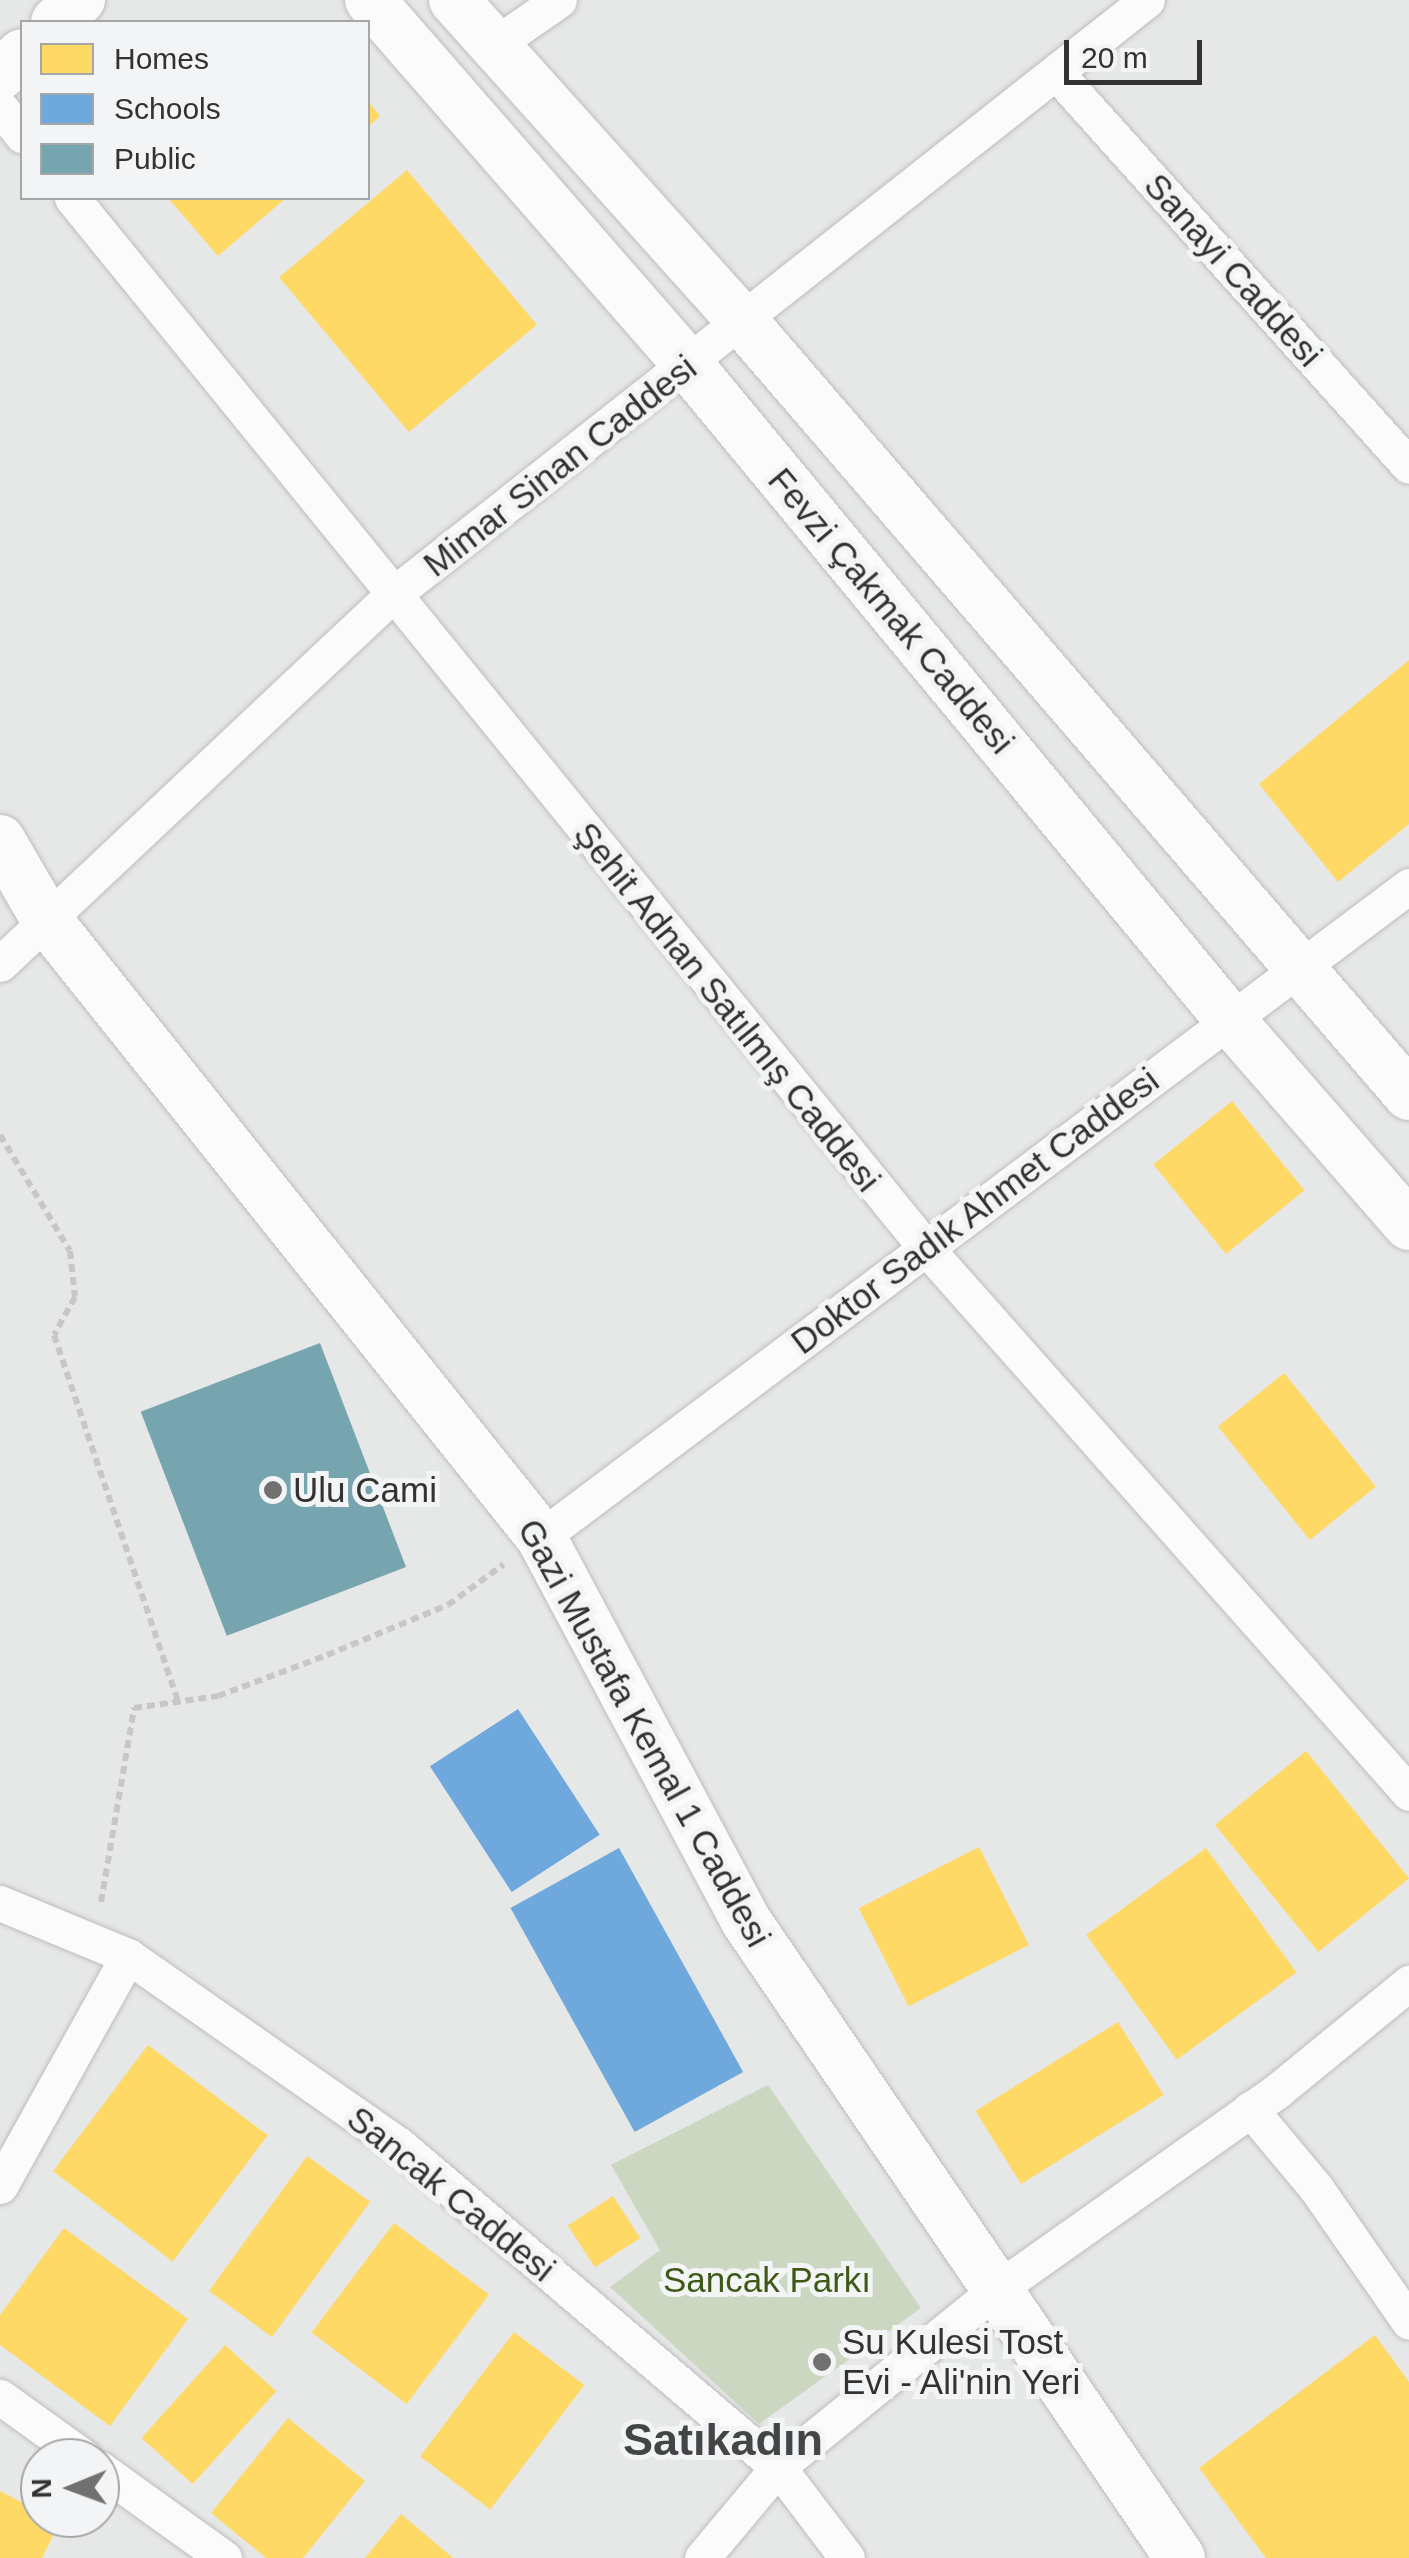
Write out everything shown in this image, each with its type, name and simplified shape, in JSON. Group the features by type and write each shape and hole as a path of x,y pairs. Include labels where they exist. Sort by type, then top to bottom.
{"main road":[{"path":"58,20 80,0"},
{"name":"Fevzi Çakmak Caddesi","path":"370,0 689,366 1230,1020 1409,1225"},
{"path":"454,0 744,323 1409,1095"},
{"path":"0,75 20,56"},
{"name":"Gazi Mustafa Kemal 1 Caddesi","path":"0,840 46,919 541,1537 746,1921 1180,2558"}],"street":[{"path":"494,46 559,0"},
{"name":"Mimar Sinan Caddesi","path":"0,964 390,597 744,323 1147,0"},
{"name":"Sanayi Caddesi","path":"1058,75 1409,466"},
{"path":"0,107 20,132"},
{"name":"Şehit Adnan Satılmış Caddesi","path":"74,200 390,597 926,1248 1409,1793"},
{"name":"Doktor Sadık Ahmet Caddesi","path":"541,1537 1409,886"},
{"name":"Sancak Caddesi","path":"0,1903 128,1956 399,2144 778,2467 847,2558"},
{"path":"0,2186 128,1956"},
{"path":"702,2558 778,2467 996,2290 1250,2109 1409,1983"},
{"path":"1250,2109 1316,2188 1409,2322"},
{"path":"0,2397 57,2438"},
{"path":"120,2483 224,2558"}],"path":[{"path":"0,1135 70,1251 75,1298 54,1335 178,1702"},
{"path":"94,1942 134,1708 218,1696 448,1604 541,1537"}],"green space":[{"name":"Sancak Parkı","path":"768,2085 921,2308 759,2424 610,2287 660,2250 611,2165"}],"building: Homes":[{"path":"370,104 380,116 370,125"},
{"path":"407,170 537,325 409,432 279,277"},
{"path":"170,200 284,200 218,256"},
{"path":"1409,660 1409,824 1338,882 1259,784"},
{"path":"1232,1101 1304,1190 1226,1254 1154,1165"},
{"path":"1284,1373 1376,1486 1310,1540 1218,1426"},
{"path":"1306,1751 1409,1878 1318,1952 1215,1825"},
{"path":"979,1847 1029,1945 909,2006 859,1908"},
{"path":"1206,1848 1297,1973 1177,2060 1086,1935"},
{"path":"1118,2022 1164,2095 1021,2184 976,2111"},
{"path":"148,2045 268,2135 173,2261 53,2171"},
{"path":"307,2156 370,2202 272,2337 209,2291"},
{"path":"613,2196 640,2238 595,2267 568,2225"},
{"path":"394,2223 489,2295 407,2404 312,2332"},
{"path":"64,2228 188,2319 110,2426 0,2345 0,2315"},
{"path":"514,2332 584,2385 490,2510 420,2457"},
{"path":"1375,2335 1409,2382 1409,2558 1266,2558 1199,2468"},
{"path":"225,2345 276,2391 193,2484 141,2438"},
{"path":"288,2418 365,2481 303,2558 266,2558 211,2513"},
{"path":"0,2491 20,2502 20,2538 52,2538 42,2558 0,2558"},
{"path":"401,2514 453,2558 365,2558"}],"building: Schools":[{"path":"518,1709 600,1835 512,1892 430,1766"},
{"path":"619,1848 743,2072 635,2132 511,1908"}],"building: Public":[{"name":"Ulu Cami","path":"320,1343 406,1567 227,1636 141,1412"}],"place":[{"name":"Ulu Cami","path":"273,1490"},
{"name":"Su Kulesi Tost Evi - Ali'nin Yeri","path":"822,2362"}],"district":[{"name":"Satıkadın","path":"723,2440"}]}
